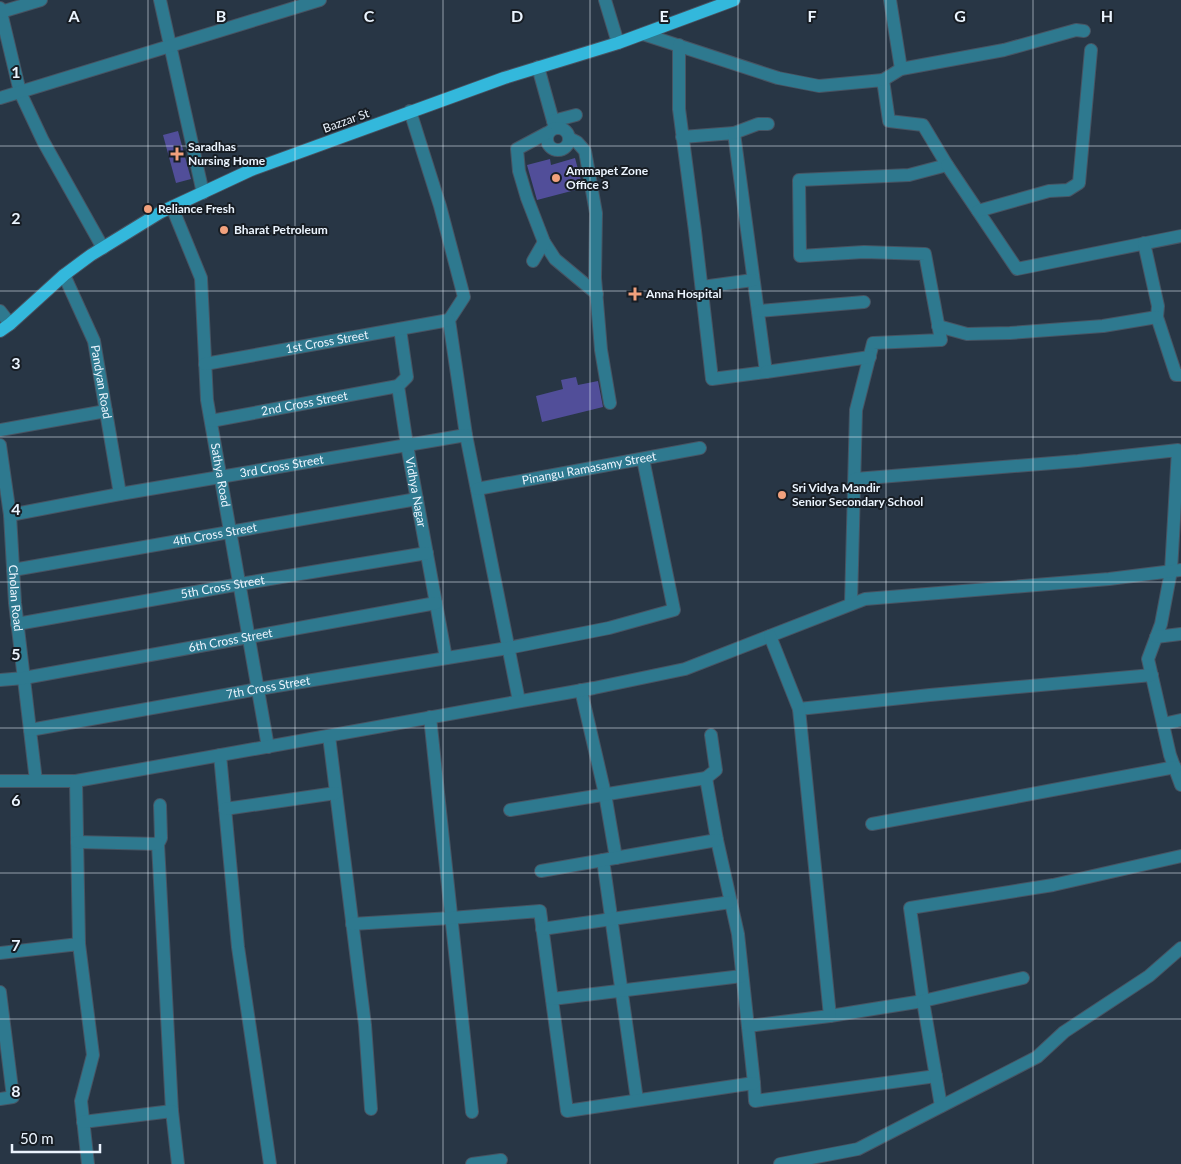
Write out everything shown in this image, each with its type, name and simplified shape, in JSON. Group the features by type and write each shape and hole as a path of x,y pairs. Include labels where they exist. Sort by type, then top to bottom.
{"main road":[{"name":"Bazzar St","path":"5,328 64,275 103,248 161,212 251,170 410,111 504,78 618,43 734,0"}],"street":[{"path":"40,0 0,10 20,92 43,141 103,248"},
{"path":"160,0 203,192"},
{"path":"0,98 320,0"},
{"path":"605,0 618,43"},
{"path":"890,0 901,69"},
{"path":"643,34 778,78 818,86 884,80 901,69 1004,50 1076,30 1084,31"},
{"path":"679,45 679,109 712,379 870,357"},
{"path":"978,211 1049,191 1068,190 1079,183 1091,50"},
{"path":"538,67 552,127 546,137 548,144 553,149 564,148 569,142 567,131 552,127"},
{"path":"884,80 889,121 923,125 947,165 1017,268 1181,236"},
{"path":"410,111 440,206 464,297 449,320 466,435 519,701"},
{"path":"576,115 552,127 517,149 519,171 544,242 555,259 597,294"},
{"path":"682,137 734,133 758,124 768,124"},
{"path":"734,133 766,372"},
{"path":"569,138 577,142 585,150 596,213 595,278 601,350 610,403"},
{"path":"851,604 856,410 873,343 941,340 925,254 864,252 800,256 799,180 909,175 947,165"},
{"name":"Sathya Road","path":"172,207 201,278 207,400 268,746"},
{"path":"532,261 544,242"},
{"path":"1144,243 1158,306 1157,317 1176,375 1181,375"},
{"name":"Pandyan Road","path":"64,275 94,341 120,494"},
{"path":"702,287 753,280"},
{"path":"758,311 864,302"},
{"path":"0,311 5,328"},
{"path":"938,326 967,334 1010,333 1102,326 1157,317"},
{"name":"1st Cross Street","path":"205,364 449,320"},
{"name":"Vidhya Nagar","path":"400,329 407,377 398,386 446,658"},
{"name":"2nd Cross Street","path":"211,421 398,386"},
{"path":"0,430 106,411"},
{"name":"3rd Cross Street","path":"6,509 120,494 466,435"},
{"name":"Cholan Road","path":"0,445 17,624 36,781"},
{"name":"Pinangu Ramasamy Street","path":"477,489 700,448"},
{"path":"855,479 1068,461 1179,449 1176,570 1161,624 1148,659 1170,755 1181,785"},
{"name":"7th Cross Street","path":"30,730 258,689 508,648 609,628 674,610 643,459"},
{"name":"4th Cross Street","path":"13,570 417,499"},
{"name":"5th Cross Street","path":"17,624 427,553"},
{"path":"0,781 76,781 582,690 685,669 865,599 1109,579 1176,570"},
{"name":"6th Cross Street","path":"0,680 24,678 436,603"},
{"path":"1156,637 1181,634"},
{"path":"770,636 799,710 830,1016"},
{"path":"799,710 930,695 1152,675"},
{"path":"582,690 605,794 616,858"},
{"path":"430,717 472,1112"},
{"path":"1163,724 1181,720"},
{"path":"510,810 706,778 716,770 712,735"},
{"path":"329,736 365,1025 371,1109"},
{"path":"220,755 238,947 270,1164"},
{"path":"872,824 1174,767"},
{"path":"706,778 717,840 738,934 755,1101 936,1076"},
{"path":"76,781 79,944 93,1055 81,1101 88,1164"},
{"path":"225,809 336,793"},
{"path":"160,805 161,838 158,844 172,1111 178,1164"},
{"path":"542,871 717,840"},
{"path":"77,842 158,844"},
{"path":"941,1106 923,1001 910,908 1053,885 1181,856"},
{"path":"603,860 637,1100"},
{"path":"542,929 731,902"},
{"path":"352,924 540,911 567,1111 754,1083"},
{"path":"0,954 79,944"},
{"path":"780,1164 858,1149 1037,1057 1064,1032 1149,976 1181,948"},
{"path":"552,998 742,976"},
{"path":"748,1026 830,1016 923,1001 1023,978"},
{"path":"0,992 13,1097 0,1099"},
{"path":"83,1122 172,1111"},
{"path":"472,1164 501,1160"}],"building":[{"path":"178,131 191,179 176,183 163,135"},
{"name":"Ammapet Zone Office 3","path":"575,158 583,188 537,200 527,165 550,159 551,165"},
{"path":"576,377 578,385 598,381 603,407 542,422 536,396 563,389 561,380"}],"place":[{"name":"Saradhas Nursing Home","path":"177,154"},
{"name":"Ammapet Zone Office 3","path":"556,178"},
{"name":"Reliance Fresh","path":"148,209"},
{"name":"Bharat Petroleum","path":"224,230"},
{"name":"Anna Hospital","path":"635,294"},
{"name":"Sri Vidya Mandir Senior Secondary School","path":"782,495"}]}
